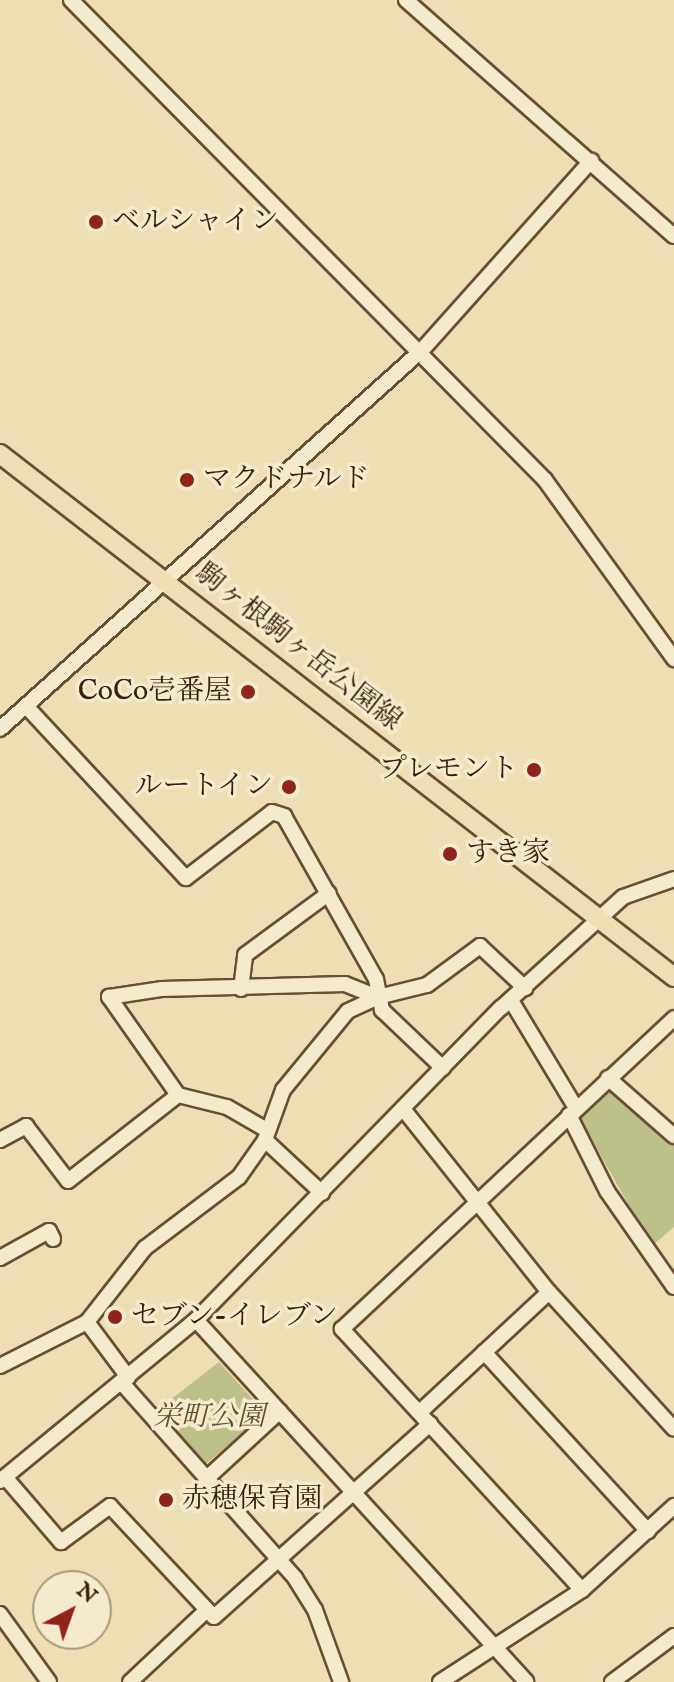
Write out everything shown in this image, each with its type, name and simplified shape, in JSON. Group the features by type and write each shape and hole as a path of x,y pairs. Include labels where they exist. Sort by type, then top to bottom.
{"main road":[{"name":"駒ヶ根駒ヶ岳公園線","path":"0,454 674,977"}],"street":[{"path":"71,0 422,350 545,480 674,659"},
{"path":"406,0 674,236"},
{"path":"1,725 168,582 422,350 591,161"},
{"path":"26,706 186,878 279,812 329,893 382,1010 443,1068"},
{"path":"430,1424 214,1617 110,1506 61,1542 2,1479 196,1320 443,1068 623,897 674,879"},
{"path":"241,989 245,955 329,893"},
{"path":"0,1366 87,1322 145,1248 239,1177 265,1135 283,1090 326,1036 362,1000 427,985 480,946 525,988"},
{"path":"322,1193 265,1135 227,1107 178,1095 109,997 345,984 378,997"},
{"path":"512,1002 573,1111 607,1191 674,1287"},
{"path":"582,1590 342,1329 674,1018"},
{"path":"608,1078 674,1136"},
{"path":"0,1140 26,1126 68,1181 178,1095"},
{"path":"404,1110 549,1292 674,1429"},
{"path":"0,1258 49,1231 53,1239"},
{"path":"420,1412 549,1292"},
{"path":"196,1320 526,1682"},
{"path":"87,1322 125,1380 206,1479 278,1560 315,1610 341,1682"},
{"path":"484,1352 648,1531"},
{"path":"206,1479 280,1411"},
{"path":"440,1682 582,1590 674,1506"},
{"path":"130,1682 206,1611"},
{"path":"0,1614 49,1682"},
{"path":"612,1682 674,1636"}],"green space":[{"path":"607,1089 674,1143 674,1227 652,1246 580,1119"},
{"name":"栄町公園","path":"219,1362 267,1415 202,1467 152,1414"}],"place":[{"name":"ベルシャイン","path":"96,222"},
{"name":"マクドナルド","path":"187,480"},
{"name":"CoCo壱番屋","path":"248,692"},
{"name":"プレモント","path":"534,770"},
{"name":"ルートイン","path":"289,787"},
{"name":"すき家","path":"450,854"},
{"name":"セブン-イレブン","path":"115,1317"},
{"name":"赤穂保育園","path":"166,1500"}]}
